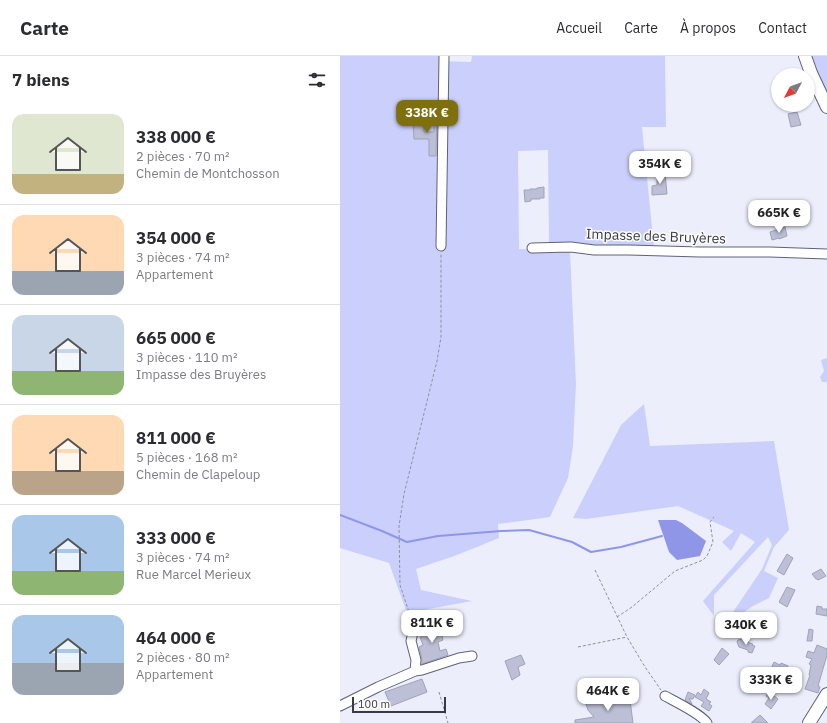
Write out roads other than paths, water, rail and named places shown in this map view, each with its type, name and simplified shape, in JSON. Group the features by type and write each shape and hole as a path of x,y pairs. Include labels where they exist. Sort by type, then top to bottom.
{"main road":[{"path":"805,57 827,107"},
{"path":"809,723 827,694"}],"street":[{"path":"441,246 444,56"},
{"name":"Impasse des Bruyères","path":"532,248 571,247 594,250 827,254"},
{"path":"414,628 411,641 416,660 415,671"},
{"path":"340,706 415,671 459,658 472,656"},
{"path":"665,696 694,712 707,723"}],"water":[{"path":"658,520 676,520 706,541 700,556 677,560 669,552"}],"waterway":[{"path":"340,515 407,542 438,536 529,530 572,542 591,552 621,547 662,536"}]}
